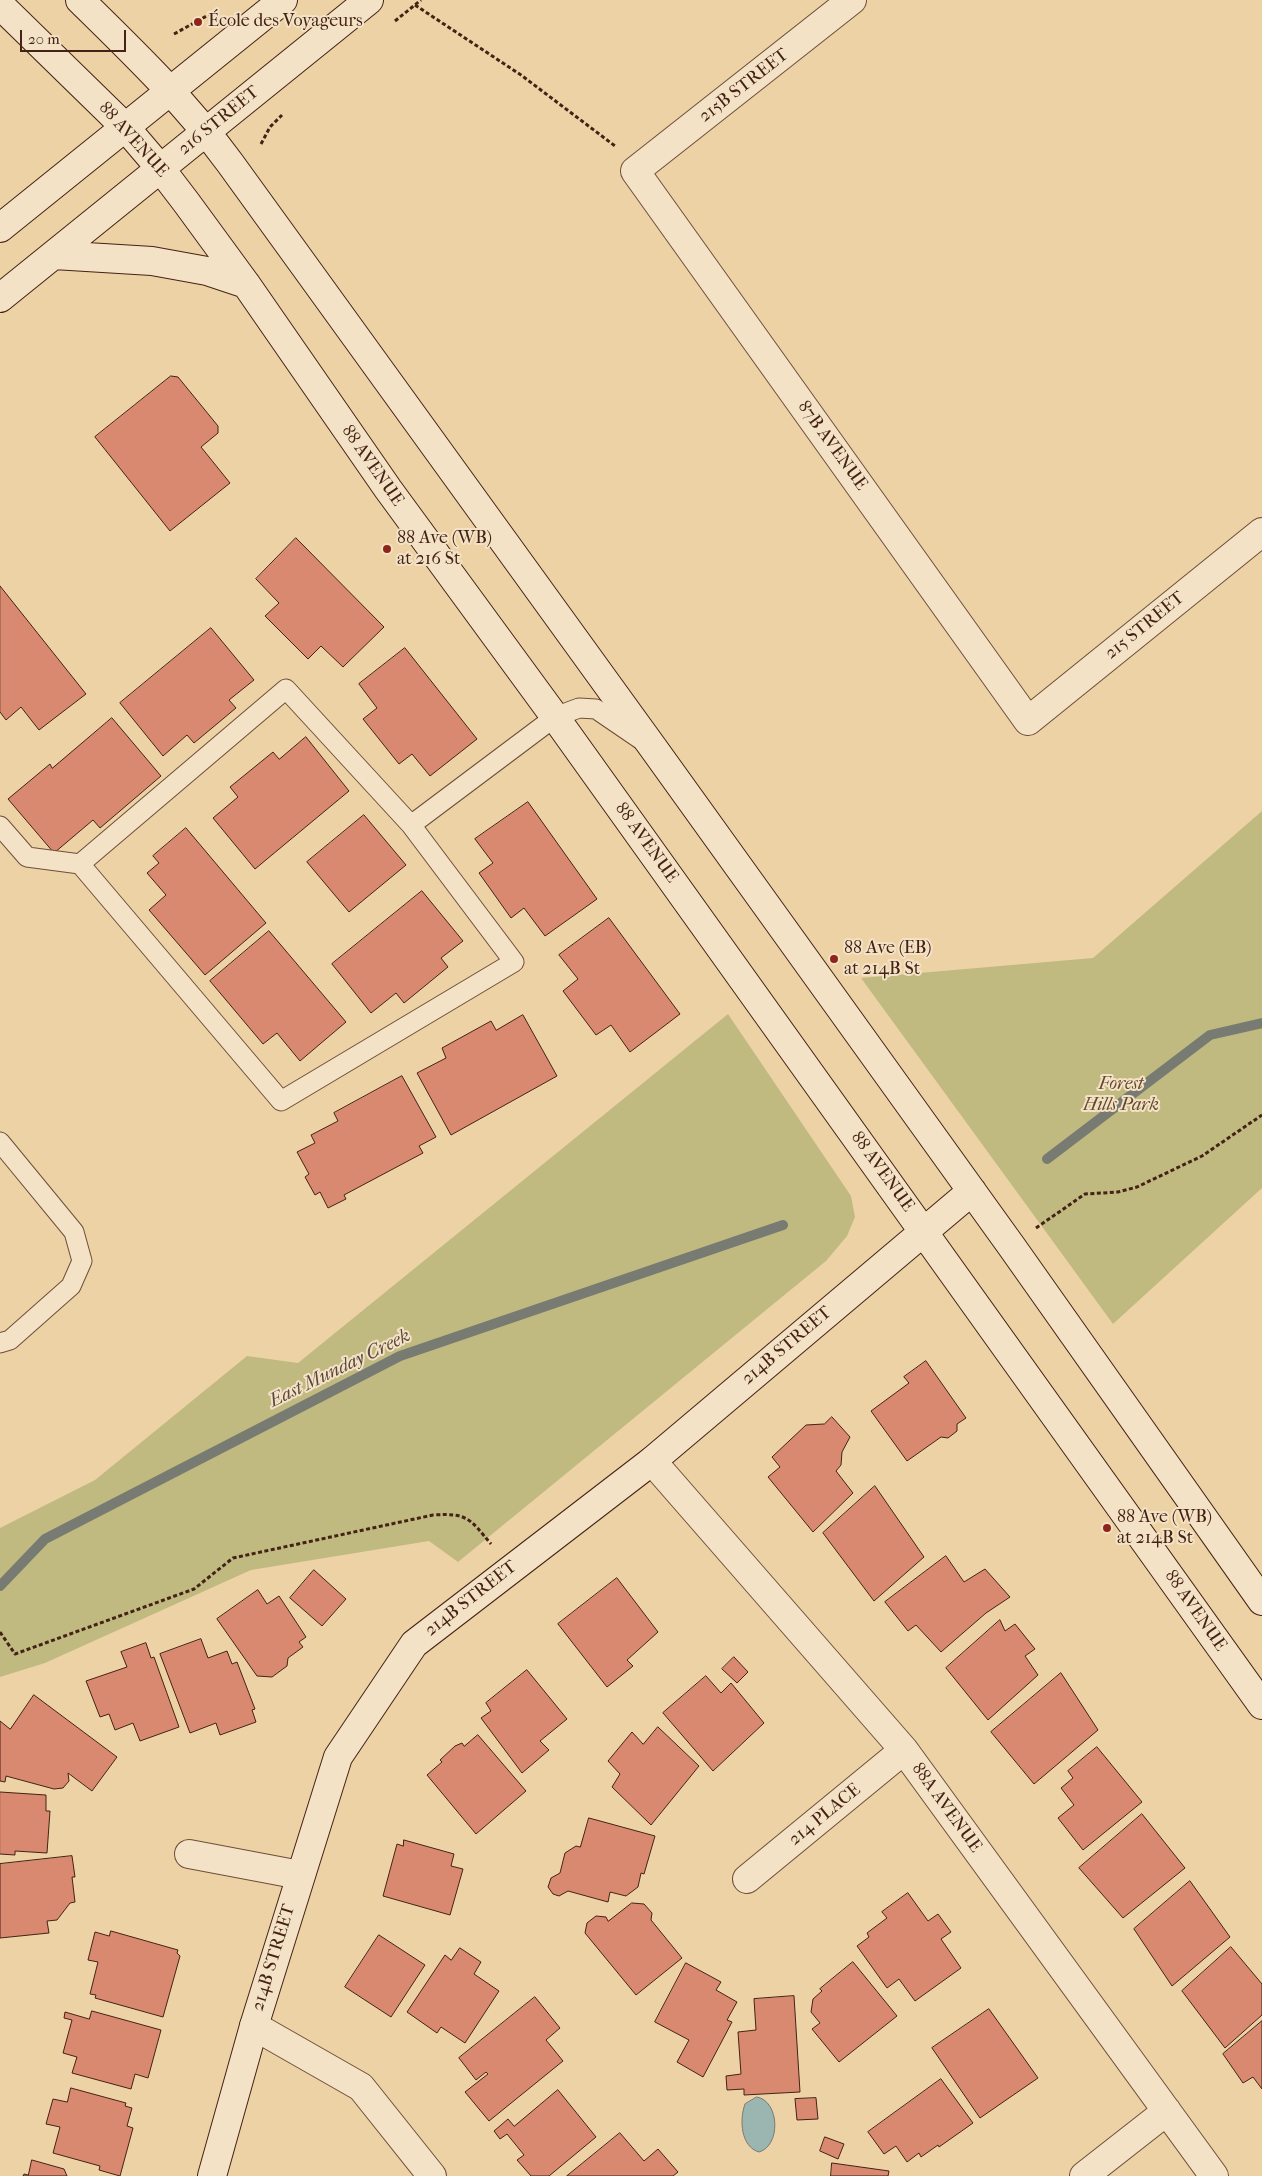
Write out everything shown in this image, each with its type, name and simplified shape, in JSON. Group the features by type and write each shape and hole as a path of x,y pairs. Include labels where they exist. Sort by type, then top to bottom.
{"main road":[{"path":"80,0 170,90 206,131 972,1191 1262,1601"},
{"path":"0,228 283,0"},
{"name":"216 STREET","path":"0,298 369,0"},
{"name":"215B STREET","path":"638,169 852,0"},
{"name":"88 AVENUE","path":"0,5 125,126 160,168 246,284 388,489 555,717 924,1230 1262,1705"},
{"name":"87B AVENUE","path":"638,169 1028,721"},
{"path":"54,256 152,261 207,271 246,284"},
{"name":"215 STREET","path":"1028,721 1262,532"},
{"name":"214B STREET","path":"212,2176 254,2026 338,1756 414,1644 652,1460 972,1191"},
{"name":"88A AVENUE","path":"652,1460 904,1750 1214,2176"},
{"name":"214 PLACE","path":"747,1879 904,1750"},
{"path":"189,1854 300,1875"},
{"path":"254,2026 361,2087 432,2176"},
{"path":"1084,2176 1167,2111"}],"lane":[{"path":"0,826 27,857 80,864 281,1100 514,962 411,825 286,689 80,864"},
{"path":"411,825 555,717 580,708 596,709 654,749"},
{"path":"0,1142 74,1232 82,1261 71,1286 10,1340 0,1343"}],"path":[{"path":"415,5 521,75 638,169"},
{"path":"174,34 218,8"},
{"path":"1012,1247 1085,1194 1118,1192 1137,1187 1202,1156 1262,1115"},
{"path":"1,1634 15,1654 194,1589 233,1558 433,1515 457,1514 473,1523 512,1568"}],"green space":[{"name":"Forest Hills Park","path":"1262,811 1262,1188 1113,1324 861,978 1093,958"},
{"path":"728,1014 851,1196 855,1217 847,1236 826,1261 458,1562 429,1541 251,1570 45,1663 0,1677 0,1528 95,1480 247,1356 298,1363"}],"water":[{"path":"757,2097 765,2100 770,2106 775,2124 771,2141 766,2148 759,2152 748,2145 742,2125 745,2104"}],"building":[{"path":"171,376 178,377 218,426 218,433 201,447 230,483 170,531 95,437"},
{"path":"296,538 384,627 343,667 321,646 308,659 265,616 279,603 256,579"},
{"path":"0,586 86,694 39,730 21,707 6,720 0,712"},
{"path":"211,628 254,680 229,700 236,708 194,743 187,735 163,756 120,703"},
{"path":"405,648 477,739 430,776 412,754 399,764 363,719 377,708 359,684"},
{"path":"112,718 161,776 100,828 93,820 54,853 8,799 50,764 52,768"},
{"path":"306,737 349,791 255,869 213,818 238,797 230,787 273,752 279,759"},
{"path":"528,802 597,899 545,936 524,908 511,918 479,873 493,863 475,839"},
{"path":"364,815 406,865 349,912 307,862"},
{"path":"186,828 266,923 205,975 149,910 166,895 147,873 159,863 153,856"},
{"path":"422,891 463,941 441,958 448,967 404,1003 396,993 371,1013 332,964"},
{"path":"609,918 680,1014 630,1052 611,1025 596,1035 563,991 578,979 559,955"},
{"path":"269,931 346,1022 300,1061 277,1033 263,1044 210,981"},
{"path":"523,1015 557,1076 451,1135 417,1073 446,1058 442,1048 491,1021 496,1030"},
{"path":"402,1076 436,1137 419,1146 423,1153 344,1195 346,1199 328,1208 320,1192 315,1195 305,1177 309,1174 297,1152 315,1143 311,1135 338,1121 334,1113"},
{"path":"926,1361 966,1418 957,1424 957,1431 948,1438 941,1437 907,1461 871,1411 909,1383 904,1377"},
{"path":"832,1417 850,1437 842,1452 841,1465 836,1471 853,1493 813,1532 768,1477 780,1467 772,1457 806,1425 824,1424"},
{"path":"875,1486 924,1557 874,1601 823,1533"},
{"path":"946,1556 964,1582 985,1569 1010,1597 986,1613 941,1652 916,1625 908,1631 885,1602"},
{"path":"314,1570 346,1599 322,1626 290,1598"},
{"path":"617,1578 658,1632 627,1660 633,1666 607,1687 558,1624"},
{"path":"258,1590 267,1604 279,1596 306,1637 299,1642 303,1647 288,1658 287,1666 272,1677 257,1676 217,1619"},
{"path":"1000,1620 1005,1631 1015,1624 1035,1649 1025,1656 1038,1675 988,1720 946,1668"},
{"path":"201,1639 208,1658 227,1651 232,1664 237,1662 255,1709 252,1710 256,1722 220,1735 216,1723 190,1733 160,1654"},
{"path":"146,1643 151,1658 154,1657 179,1727 140,1741 133,1723 115,1730 109,1714 100,1717 86,1681 127,1667 121,1652"},
{"path":"734,1657 748,1672 737,1683 722,1669"},
{"path":"527,1670 567,1719 540,1741 549,1750 522,1773 481,1718 491,1711 486,1703"},
{"path":"1061,1673 1098,1730 1034,1784 991,1732"},
{"path":"706,1676 721,1693 731,1683 764,1723 713,1771 663,1713"},
{"path":"34,1695 117,1757 92,1791 68,1773 69,1781 63,1788 54,1789 6,1776 5,1782 0,1781 0,1721 10,1729"},
{"path":"658,1727 699,1766 651,1825 612,1787 620,1774 608,1761 632,1732 643,1744"},
{"path":"478,1735 526,1791 476,1834 427,1775 442,1762 440,1760 455,1746 462,1743 464,1746"},
{"path":"1097,1747 1142,1802 1083,1850 1058,1818 1074,1805 1061,1788 1073,1778 1068,1771"},
{"path":"0,1792 46,1795 46,1811 50,1811 47,1853 15,1851 15,1855 0,1854"},
{"path":"1142,1814 1185,1868 1123,1918 1079,1868"},
{"path":"589,1818 655,1836 644,1874 641,1873 638,1887 626,1896 610,1892 608,1902 568,1891 559,1896 553,1894 548,1887 551,1878 560,1873 565,1853 576,1846 580,1847"},
{"path":"404,1840 454,1854 451,1866 463,1869 450,1915 383,1896 397,1844 403,1846"},
{"path":"72,1856 75,1877 72,1877 75,1902 70,1903 57,1920 47,1921 49,1933 0,1938 0,1864"},
{"path":"1190,1881 1230,1937 1172,1986 1134,1929"},
{"path":"908,1893 928,1921 938,1914 951,1932 941,1939 961,1968 915,2001 899,1979 887,1988 857,1946 869,1937 867,1933 887,1918 882,1912"},
{"path":"632,1903 644,1904 652,1913 651,1920 682,1958 636,1995 585,1933 587,1923 596,1916 606,1917 608,1921"},
{"path":"111,1931 178,1950 177,1953 180,1956 163,2017 95,1998 96,1995 90,1994 98,1962 88,1960 95,1932 109,1936"},
{"path":"379,1935 425,1965 391,2017 345,1987"},
{"path":"1231,1947 1262,1984 1262,2015 1225,2048 1182,1991"},
{"path":"460,1948 481,1962 474,1974 499,1991 465,2043 441,2027 437,2033 407,2012 445,1955 451,1960"},
{"path":"853,1962 897,2016 839,2062 812,2029 820,2023 811,2012 813,1999 822,1991 820,1989"},
{"path":"686,1963 721,1982 716,1990 737,2002 727,2020 732,2022 703,2077 677,2062 689,2040 655,2022"},
{"path":"794,1996 800,2092 744,2095 744,2089 727,2090 726,2076 741,2074 738,2032 756,2030 754,1999"},
{"path":"535,1997 560,2028 546,2040 563,2061 489,2121 465,2092 488,2074 486,2072 476,2080 459,2058"},
{"path":"989,2009 1038,2078 980,2118 932,2048"},
{"path":"92,2011 161,2030 148,2078 135,2074 131,2089 72,2073 77,2057 63,2053 72,2020 64,2018 65,2012 89,2019"},
{"path":"1262,2021 1262,2089 1253,2077 1243,2083 1223,2054"},
{"path":"941,2079 973,2123 939,2147 938,2145 921,2157 919,2153 907,2162 896,2146 884,2154 868,2132"},
{"path":"71,2088 126,2103 125,2106 132,2108 127,2126 133,2128 120,2176 99,2170 100,2166 53,2153 60,2127 46,2124 53,2099 67,2102"},
{"path":"558,2090 596,2137 549,2176 531,2176 517,2160 524,2155 507,2134 500,2139 494,2131 508,2119 514,2126"},
{"path":"816,2098 818,2119 797,2120 795,2099"},
{"path":"620,2133 644,2161 658,2149 678,2172 673,2176 567,2176"},
{"path":"825,2137 844,2144 838,2159 820,2151"},
{"path":"32,2160 64,2169 67,2176 23,2176 24,2174 28,2175"},
{"path":"832,2163 889,2171 888,2176 831,2176"}],"waterway":[{"path":"1047,1159 1210,1035 1262,1023"},
{"name":"East Munday Creek","path":"0,1586 45,1539 400,1356 783,1225"}],"place":[{"name":"École des Voyageurs","path":"198,22"},
{"name":"88 Ave (WB) at 216 St","path":"387,549"},
{"name":"88 Ave (EB) at 214B St","path":"834,959"},
{"name":"88 Ave (WB) at 214B St","path":"1107,1528"}]}
